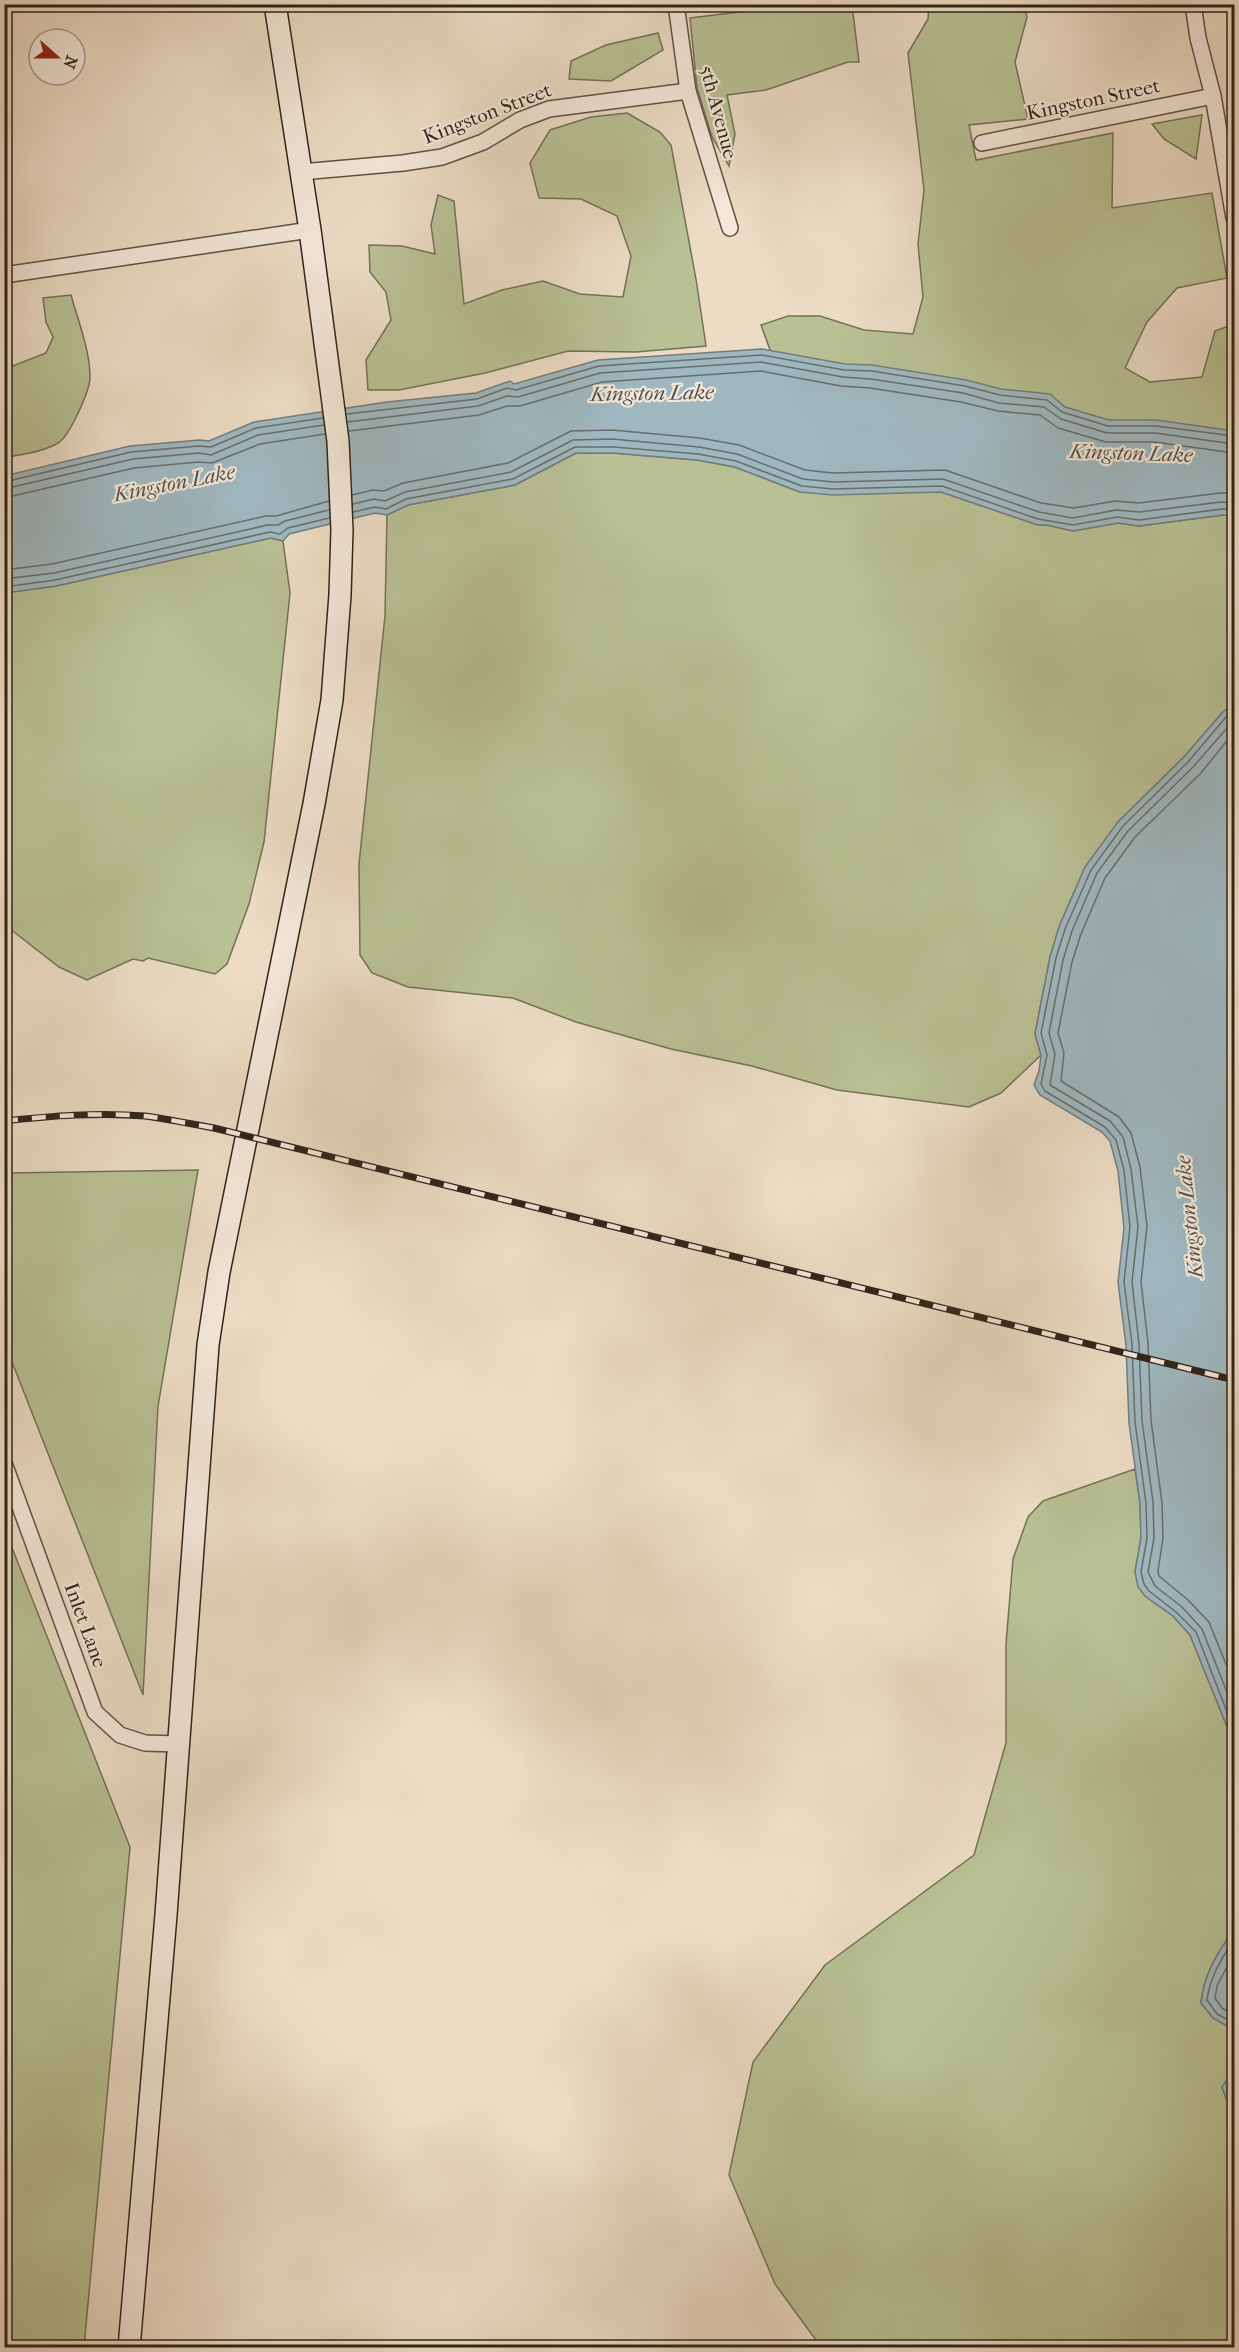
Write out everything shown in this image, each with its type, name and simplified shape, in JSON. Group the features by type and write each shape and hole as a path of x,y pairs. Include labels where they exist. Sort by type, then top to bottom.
{"main road":[{"path":"129,2348 179,1744 208,1345 234,1192 324,746 332,700 340,595 342,530 338,441 327,347 275,4"}],"street":[{"name":"5th Avenue","path":"676,4 688,91 730,228"},
{"path":"1193,4 1198,38 1213,96 1234,218"},
{"name":"Kingston Street","path":"301,172 403,163 442,157 483,142 519,120 549,109 688,91"},
{"name":"Kingston Street","path":"982,143 1213,96"},
{"path":"4,275 310,230"},
{"name":"Inlet Lane","path":"4,1463 95,1713 120,1736 146,1743 179,1744"}],"green space":[{"path":"772,5 852,5 859,62 848,62 766,90 727,95 735,134 729,166 712,137 697,88 690,18 772,8"},
{"path":"929,5 1024,5 1027,17 1015,62 1028,119 969,125 976,160 1113,133 1112,208 1212,193 1227,278 1177,288 1147,322 1125,368 1150,382 1202,377 1215,331 1234,324 1234,446 773,358 761,325 788,316 820,316 864,330 913,334 923,297 918,244 924,190 908,53 928,19"},
{"path":"658,33 663,50 611,81 569,79 571,61 606,45"},
{"path":"627,113 660,132 671,145 706,346 636,352 568,351 485,373 399,390 368,390 366,360 391,320 386,292 370,272 369,245 402,246 435,254 431,225 438,195 454,201 464,304 502,290 543,281 580,294 623,297 631,256 617,216 581,199 539,198 530,163 550,130 591,117"},
{"path":"1202,115 1196,159 1164,139 1152,124"},
{"path":"71,295 86,346 89,367 89,383 83,402 68,432 58,443 39,451 5,457 5,369 46,353 53,337 46,322 43,298"},
{"path":"576,453 613,453 697,460 735,467 800,492 941,492 1038,525 1073,531 1118,523 1139,526 1223,515 1234,516 1234,703 1222,713 1184,757 1118,822 1075,890 1059,927 1050,957 1035,1034 1041,1055 1001,1093 969,1107 837,1090 752,1066 671,1049 576,1022 513,998 408,987 372,973 360,955 359,864 385,616 387,515 408,505 515,485"},
{"path":"271,538 283,541 290,593 264,842 249,904 227,964 215,974 148,958 143,961 133,959 87,980 59,967 5,925 4,593 56,586"},
{"path":"198,1170 158,1406 143,1695 5,1344 5,1173"},
{"path":"1135,1469 1140,1503 1141,1538 1135,1572 1145,1596 1173,1616 1190,1635 1234,1744 1234,1930 1212,1964 1201,2003 1213,2018 1234,2030 1234,2070 1222,2087 1228,2103 1234,2103 1234,2347 821,2347 775,2284 729,2175 753,2062 825,1965 974,1855 1006,1743 1006,1644 1013,1559 1028,1517 1043,1501"},
{"path":"5,1530 130,1847 84,2347 5,2347"}],"water":[{"name":"Kingston Lake","path":"762,349 845,364 872,365 966,380 1001,389 1050,394 1065,407 1109,420 1156,420 1234,431 1234,516 1223,515 1139,526 1118,523 1073,531 1038,525 941,492 833,495 800,492 735,467 697,460 613,453 576,453 515,485 408,505 387,515 375,513 289,534 283,541 271,538 56,586 5,593 4,476 130,446 209,441 254,422 387,402 476,393 510,381 514,384 598,360"},
{"name":"Kingston Lake","path":"1234,703 1234,1744 1190,1635 1173,1616 1145,1596 1138,1587 1135,1572 1141,1538 1140,1503 1129,1423 1126,1345 1118,1282 1124,1228 1118,1171 1110,1141 1102,1132 1040,1095 1034,1085 1041,1055 1035,1034 1050,957 1059,927 1085,867 1118,822 1184,757 1222,713"},
{"path":"1234,1930 1234,2030 1213,2018 1201,2003 1212,1964"},
{"path":"1234,2070 1234,2103 1228,2103 1222,2087"}],"railway":[{"path":"4,1121 110,1114 154,1117 214,1128 1234,1380"}]}
